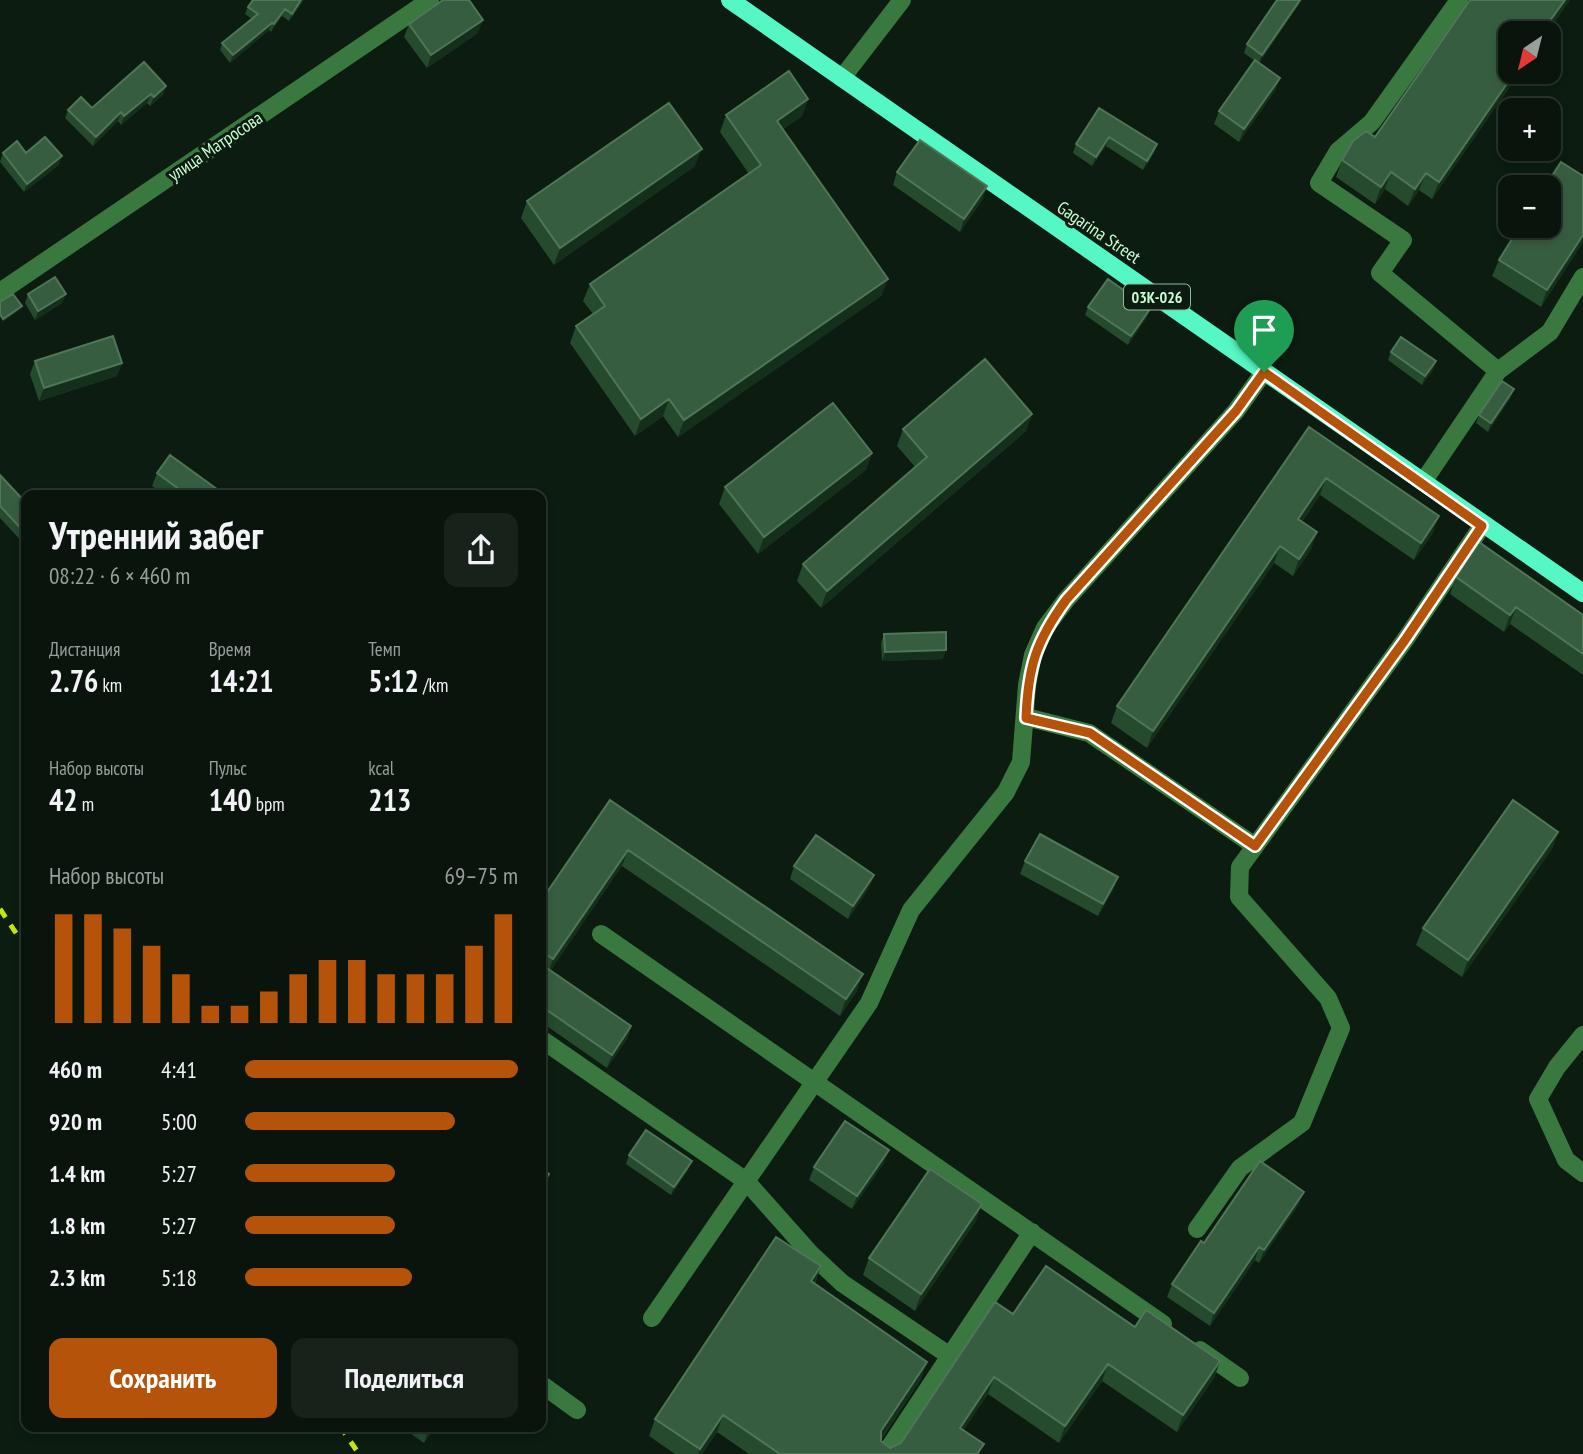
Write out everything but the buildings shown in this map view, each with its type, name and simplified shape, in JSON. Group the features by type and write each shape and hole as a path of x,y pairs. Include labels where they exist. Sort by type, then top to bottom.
{"main road":[{"name":"Gagarina Street","path":"730,0 1423,482 1482,526 1583,593"}],"street":[{"name":"улица Матросова","path":"0,292 429,0"},
{"path":"842,78 902,0"},
{"path":"1459,0 1372,122 1338,151 1320,183 1403,240 1380,273 1498,371"},
{"path":"1423,482 1498,371 1550,332 1583,277"},
{"path":"652,1318 869,1003 911,910 1006,792 1021,762 1027,685 1033,655 1045,628 1066,600 1236,411 1264,372"},
{"path":"1197,1229 1240,1168 1302,1123 1341,1028 1328,998 1239,897 1240,867 1405,640 1482,526"},
{"path":"1026,718 1090,733 1255,846"},
{"path":"601,934 816,1080 1240,1378"},
{"path":"1583,1035 1557,1067 1538,1099 1566,1160 1583,1173"},
{"path":"546,1042 746,1181 810,1253 842,1283 950,1356"},
{"path":"885,1454 1032,1232"},
{"path":"546,1388 577,1410"}],"railway":[{"path":"0,909 21,940"},
{"path":"344,1432 359,1454"}],"route":[{"path":"1264,372 1482,526 1405,640 1255,846 1090,733 1026,718 1027,685 1033,655 1045,628 1066,600 1236,411 1264,372"}]}
